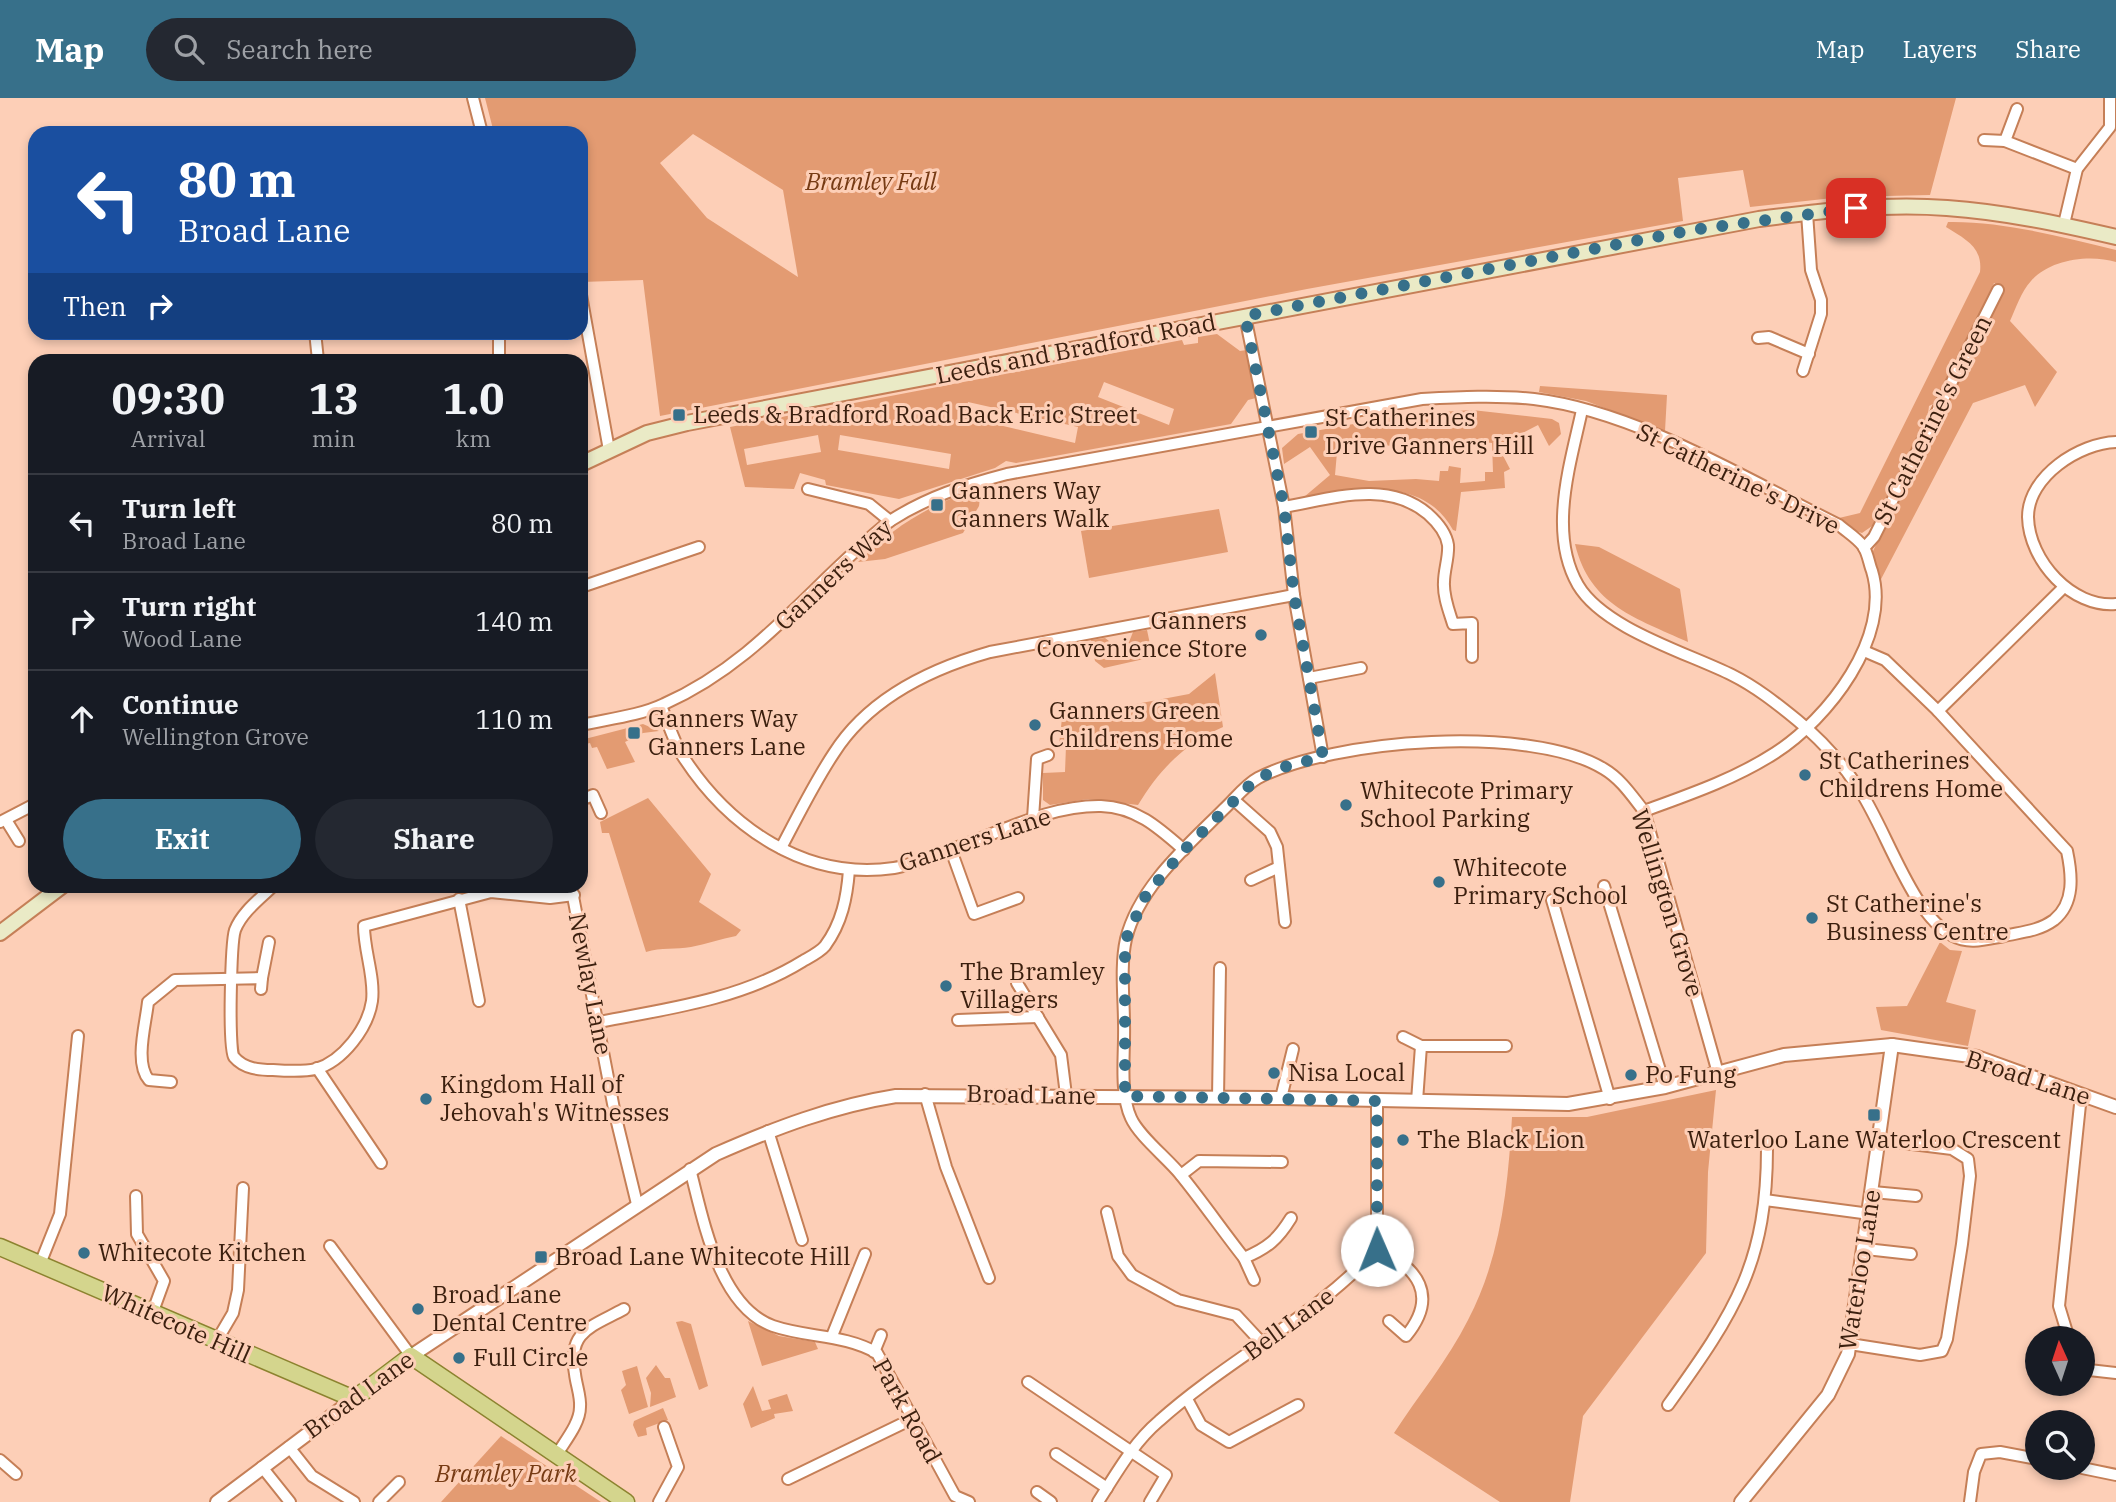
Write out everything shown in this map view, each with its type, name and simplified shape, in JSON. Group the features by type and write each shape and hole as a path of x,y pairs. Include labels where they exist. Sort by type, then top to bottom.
{"main road":[{"name":"Leeds and Bradford Road","path":"588,460 647,433 687,423 1692,230 1807,213 1856,208 1946,208 2064,224 2116,237"},
{"path":"1,931 53,893"},
{"name":"Whitecote Hill","path":"0,1247 354,1399"},
{"path":"411,1356 624,1501"},
{"name":"Broad Lane","path":"354,1399 411,1356"}],"street":[{"path":"473,98 480,126"},
{"path":"2064,224 2077,169 2110,127 2110,98"},
{"path":"2005,141 2017,109"},
{"path":"1984,140 2005,141 2077,169"},
{"path":"1803,371 1818,330 1821,300 1811,270 1807,213"},
{"name":"St Catherine's Green","path":"1864,548 1874,537 1998,290"},
{"path":"1245,316 1284,507 1294,595 1323,757"},
{"path":"588,329 609,450"},
{"path":"1758,338 1769,337 1809,354"},
{"name":"St Catherine's Drive","path":"1266,427 1422,399 1485,396 1536,400 1582,410 1647,432 1839,525 1864,548 1877,592 1876,614 1864,651 1845,683 1805,726 1765,759 1716,784 1644,811"},
{"path":"1582,410 1566,497 1563,539 1569,565 1579,587 1595,605 1619,622 1764,693 1805,726 1858,787 1932,920 1953,936 1974,942 2029,932 2047,925 2060,915 2068,898 2071,870 2067,851 1938,711 1885,660 1864,651"},
{"name":"Ganners Way","path":"588,723 661,706 704,684 745,656 890,521 914,506 953,489 1007,474 1266,427"},
{"path":"2116,442 2101,443 2078,451 2058,465 2033,497 2028,517 2033,541 2044,563 2064,587 2084,599 2116,604"},
{"path":"808,489 869,504 890,521"},
{"path":"1284,507 1368,492 1418,505 1444,533 1448,546 1443,584 1447,603 1453,624 1472,623 1472,657"},
{"path":"588,585 699,547"},
{"path":"1938,711 2064,587"},
{"path":"781,848 835,750 870,713 909,682 947,664 990,652 1294,595"},
{"path":"1309,678 1362,668"},
{"name":"Ganners Lane","path":"661,706 680,752 706,789 735,819 757,836 810,862 849,870 895,868 951,850 1033,818 1077,807 1103,806 1151,821 1184,850"},
{"name":"Wellington Grove","path":"1125,1096 1125,941 1139,907 1184,850 1256,779 1287,766 1323,757 1426,742 1466,741 1540,749 1580,758 1605,769 1625,786 1644,811 1718,1073"},
{"path":"1033,818 1037,760 1048,755"},
{"path":"588,797 593,795 601,813"},
{"path":"1234,800 1270,832 1277,847 1285,922"},
{"path":"19,841 3,821 28,808"},
{"path":"951,850 974,914 1018,898"},
{"path":"1251,880 1279,867"},
{"path":"598,1022 727,996 783,973 823,948 839,922 847,894 849,870"},
{"path":"1604,886 1665,1087"},
{"path":"266,893 245,913 234,931 229,1037 232,1055 243,1065 261,1070 317,1068 336,1059 365,1024 372,1000 364,926 487,893"},
{"path":"525,893 550,898 564,893"},
{"name":"Newlay Lane","path":"574,893 615,1114 637,1204"},
{"path":"459,900 479,1001"},
{"path":"1552,900 1610,1099"},
{"path":"171,1082 149,1080 144,1074 142,1060 148,1002 175,980 233,977 262,983 269,942"},
{"path":"1218,1097 1220,968"},
{"path":"1017,984 1061,1055 1066,1096"},
{"path":"958,1020 1038,1017"},
{"path":"40,1264 60,1214 78,1036"},
{"path":"1404,1037 1421,1046 1506,1045"},
{"name":"Broad Lane","path":"411,1356 690,1169 768,1131 851,1103 925,1094 1280,1097 1568,1104 1610,1099 1665,1087 1784,1055 1892,1045 1977,1057 2116,1107"},
{"name":"Waterloo Lane","path":"1741,1502 1828,1395 1848,1354 1866,1249 1892,1045"},
{"path":"1417,1101 1421,1046"},
{"path":"1280,1097 1293,1049"},
{"path":"317,1068 381,1163"},
{"path":"925,1094 946,1167 989,1278"},
{"path":"2065,1326 2059,1306 2081,1095"},
{"path":"1125,1096 1131,1119 1181,1175 1214,1223 1244,1258 1254,1280"},
{"path":"1377,1101 1377,1250 1406,1264 1418,1280 1421,1294 1419,1321 1406,1336 1389,1321"},
{"path":"768,1131 802,1240"},
{"path":"1850,1344 1920,1355 1942,1351 1947,1339 1962,1244 1970,1176 1968,1159 1964,1154 1952,1149 1880,1140"},
{"path":"1668,1405 1736,1304 1755,1258 1765,1200 1767,1143"},
{"path":"1181,1175 1199,1161 1282,1162"},
{"name":"Park Road","path":"690,1169 708,1237 733,1293 749,1312 772,1325 859,1343 874,1352 889,1370 951,1499 969,1502"},
{"path":"216,1342 233,1313 238,1290 243,1188"},
{"path":"1873,1192 1916,1196"},
{"path":"136,1196 137,1234 164,1281 152,1314"},
{"path":"1765,1200 1870,1214"},
{"path":"1107,1212 1118,1256 1132,1275 1178,1300 1237,1315 1262,1343"},
{"path":"1244,1258 1266,1249 1278,1239 1291,1217"},
{"path":"330,1246 411,1356"},
{"path":"1866,1249 1911,1254"},
{"name":"Bell Lane","path":"1098,1502 1130,1452 1157,1422 1348,1281 1377,1250"},
{"path":"832,1336 865,1254"},
{"path":"556,1456 577,1421 580,1407 571,1354 575,1341 589,1328 624,1308"},
{"path":"874,1352 881,1335"},
{"path":"2095,1371 2116,1373"},
{"path":"1028,1382 1166,1475 1150,1502"},
{"name":"Broad Lane","path":"217,1502 354,1399"},
{"path":"1187,1399 1201,1425 1229,1442 1298,1405"},
{"path":"788,1479 912,1419"},
{"path":"659,1502 678,1467 664,1427"},
{"path":"289,1447 312,1476 354,1502"},
{"path":"1970,1502 1974,1472 1981,1454 2000,1452 2025,1457"},
{"path":"1056,1454 1107,1488"},
{"path":"0,1460 16,1474"},
{"path":"262,1467 290,1502"},
{"path":"2095,1471 2116,1475"},
{"path":"379,1502 399,1482"},
{"path":"1037,1492 1051,1502"}],"green space":[{"name":"Bramley Fall","path":"485,98 1956,98 1930,195 1842,197 1750,207 1743,170 1678,178 1683,221 1307,289 660,416 643,280 588,282 588,126 492,126","holes":["693,134 783,190 798,277 707,218 660,163"]},
{"path":"1948,222 1990,224 2075,240 2116,250 2116,262 2094,258 2059,263 2039,274 2027,285 2010,321 2057,372 2035,407 2025,385 1973,403 1879,583 1872,562 1873,551 1935,425 1946,417 1946,405 2004,288 1994,283 1937,402 1929,406 1927,422 1875,524 1862,533 1850,529 1839,518 1860,513 1980,272 1976,250 1946,227"},
{"path":"1217,334 1240,351 1247,350 1256,398 1248,400 1231,424 1016,463 1006,461 995,468 899,499 826,485 825,480 800,473 794,489 745,487 730,427 1182,340 1184,345 1198,343 1198,337","holes":["1104,382 1174,409 1169,425 1098,397","968,402 1078,427 1075,443 965,417","818,435 821,452 747,465 744,449","840,435 951,454 949,469 838,450"]},
{"path":"1540,386 1667,395 1665,431 1586,401 1539,392"},
{"path":"1472,410 1552,419 1559,423 1561,434 1549,446 1538,425 1498,446 1510,469 1504,472 1505,488 1461,492 1456,531 1440,512 1406,493 1365,489 1304,497 1330,475 1310,447 1284,464 1282,448 1298,434 1409,414","holes":["1394,440 1469,445 1470,440 1492,443 1493,472 1485,472 1485,481 1460,483 1461,468 1449,466 1448,471 1440,471 1439,481 1369,481 1335,475 1338,441 1393,446"]},
{"path":"981,488 979,506 963,533 885,559 858,562 885,538 915,517 930,508"},
{"path":"1219,509 1228,552 1089,578 1081,531"},
{"path":"1575,544 1599,547 1680,589 1688,642 1633,617 1604,596 1582,565"},
{"path":"1147,630 1151,649 1144,659 1104,668 1095,661 1091,640 1105,638 1117,647 1129,642 1133,632"},
{"path":"1215,673 1223,727 1196,741 1174,759 1138,805 1088,799 1050,805 1043,800 1043,773 1065,772 1066,746 1059,745 1062,718 1189,694"},
{"path":"643,724 659,731 643,733 625,742 635,762 607,769 597,747 592,748 588,738"},
{"path":"648,798 711,874 699,902 741,930 736,936 691,947 646,952 609,833 602,833 600,822"},
{"path":"1940,942 1950,950 1962,951 1946,1002 1976,1010 1968,1046 1881,1030 1876,1007 1907,1006"},
{"path":"1716,1090 1708,1172 1706,1253 1583,1416 1570,1502 1500,1502 1394,1433 1468,1320 1488,1272 1501,1221 1512,1117 1587,1117"},
{"path":"748,1321 779,1336 815,1342 818,1349 762,1366"},
{"path":"676,1322 691,1324 708,1386 699,1390"},
{"path":"656,1365 665,1378 670,1378 676,1397 650,1407 651,1393 646,1378"},
{"path":"637,1366 648,1407 629,1414 621,1390 626,1385 622,1371"},
{"path":"753,1386 762,1411 771,1409 768,1400 787,1394 793,1411 774,1414 775,1418 751,1428 743,1404"},
{"path":"663,1408 668,1420 646,1428 647,1435 638,1437 634,1421"},
{"name":"Bramley Park","path":"501,1436 601,1502 441,1502"}],"place":[{"name":"Leeds & Bradford Road Back Eric Street","path":"679,415"},
{"name":"St Catherines Drive Ganners Hill","path":"1311,432"},
{"name":"Ganners Way Ganners Walk","path":"937,505"},
{"name":"Ganners Convenience Store","path":"1261,635"},
{"name":"Ganners Green Childrens Home","path":"1035,725"},
{"name":"Ganners Way Ganners Lane","path":"634,733"},
{"name":"St Catherines Childrens Home","path":"1805,775"},
{"name":"Whitecote Primary School Parking","path":"1346,805"},
{"name":"Whitecote Primary School","path":"1439,882"},
{"name":"St Catherine's Business Centre","path":"1812,918"},
{"name":"The Bramley Villagers","path":"946,986"},
{"name":"Nisa Local","path":"1274,1073"},
{"name":"Po Fung","path":"1631,1075"},
{"name":"Kingdom Hall of Jehovah's Witnesses","path":"426,1099"},
{"name":"Waterloo Lane Waterloo Crescent","path":"1874,1115"},
{"name":"The Black Lion","path":"1403,1140"},
{"name":"Whitecote Kitchen","path":"84,1253"},
{"name":"Broad Lane Whitecote Hill","path":"541,1257"},
{"name":"Broad Lane Dental Centre","path":"418,1309"},
{"name":"Full Circle","path":"459,1358"}],"route":[{"path":"1377,1250 1377,1101 1125,1096 1125,941 1132,920 1146,895 1184,850 1256,779 1287,766 1323,757 1294,595 1284,507 1245,316 1692,230 1856,208"}]}
